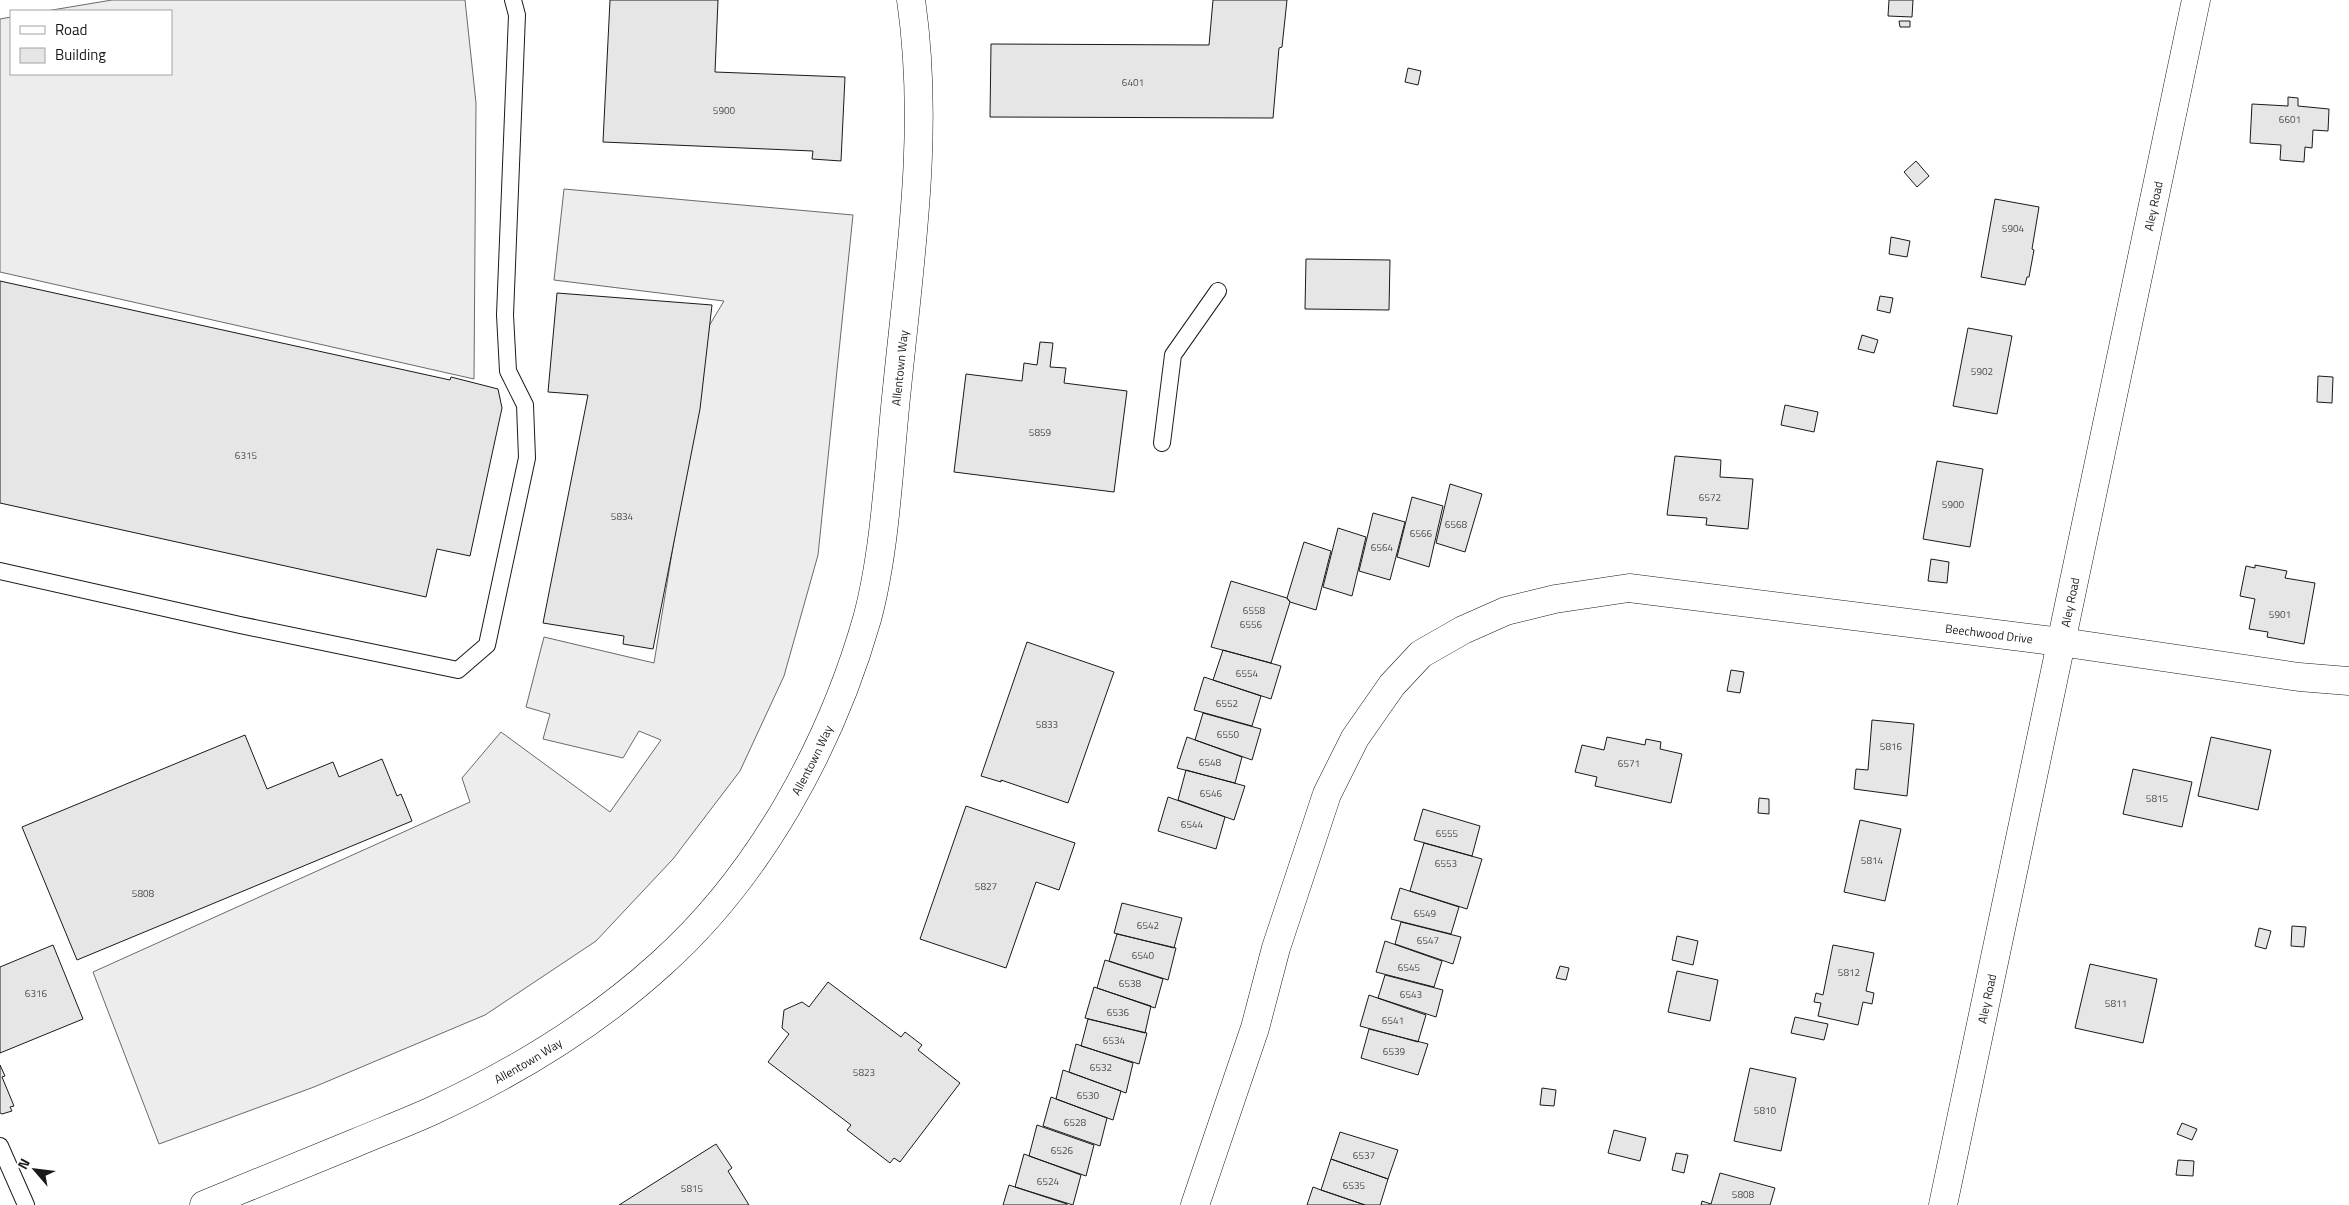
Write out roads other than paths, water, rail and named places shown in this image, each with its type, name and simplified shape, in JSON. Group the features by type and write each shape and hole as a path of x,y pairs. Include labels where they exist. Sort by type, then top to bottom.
{"street":[{"name":"Allentown Way","path":"204,1205 432,1111 478,1088 564,1038 604,1011 663,963 698,927 743,873 775,825 814,754 844,690 868,616 881,539 918,174 920,110 911,0"},
{"name":"Aley Road","path":"1943,1205 2196,0"},
{"name":"Beechwood Drive","path":"1195,1205 1252,1038 1276,948 1327,794 1355,738 1387,692 1421,654 1463,630 1506,611 1555,599 1629,588 2061,642 2289,676 2349,681"}],"lane":[{"path":"0,571 240,625 458,670 487,645 527,458 525,404 508,370 505,315 517,15 513,0"},
{"path":"1162,444 1173,355 1218,291"},
{"path":"0,1146 26,1205"}]}
